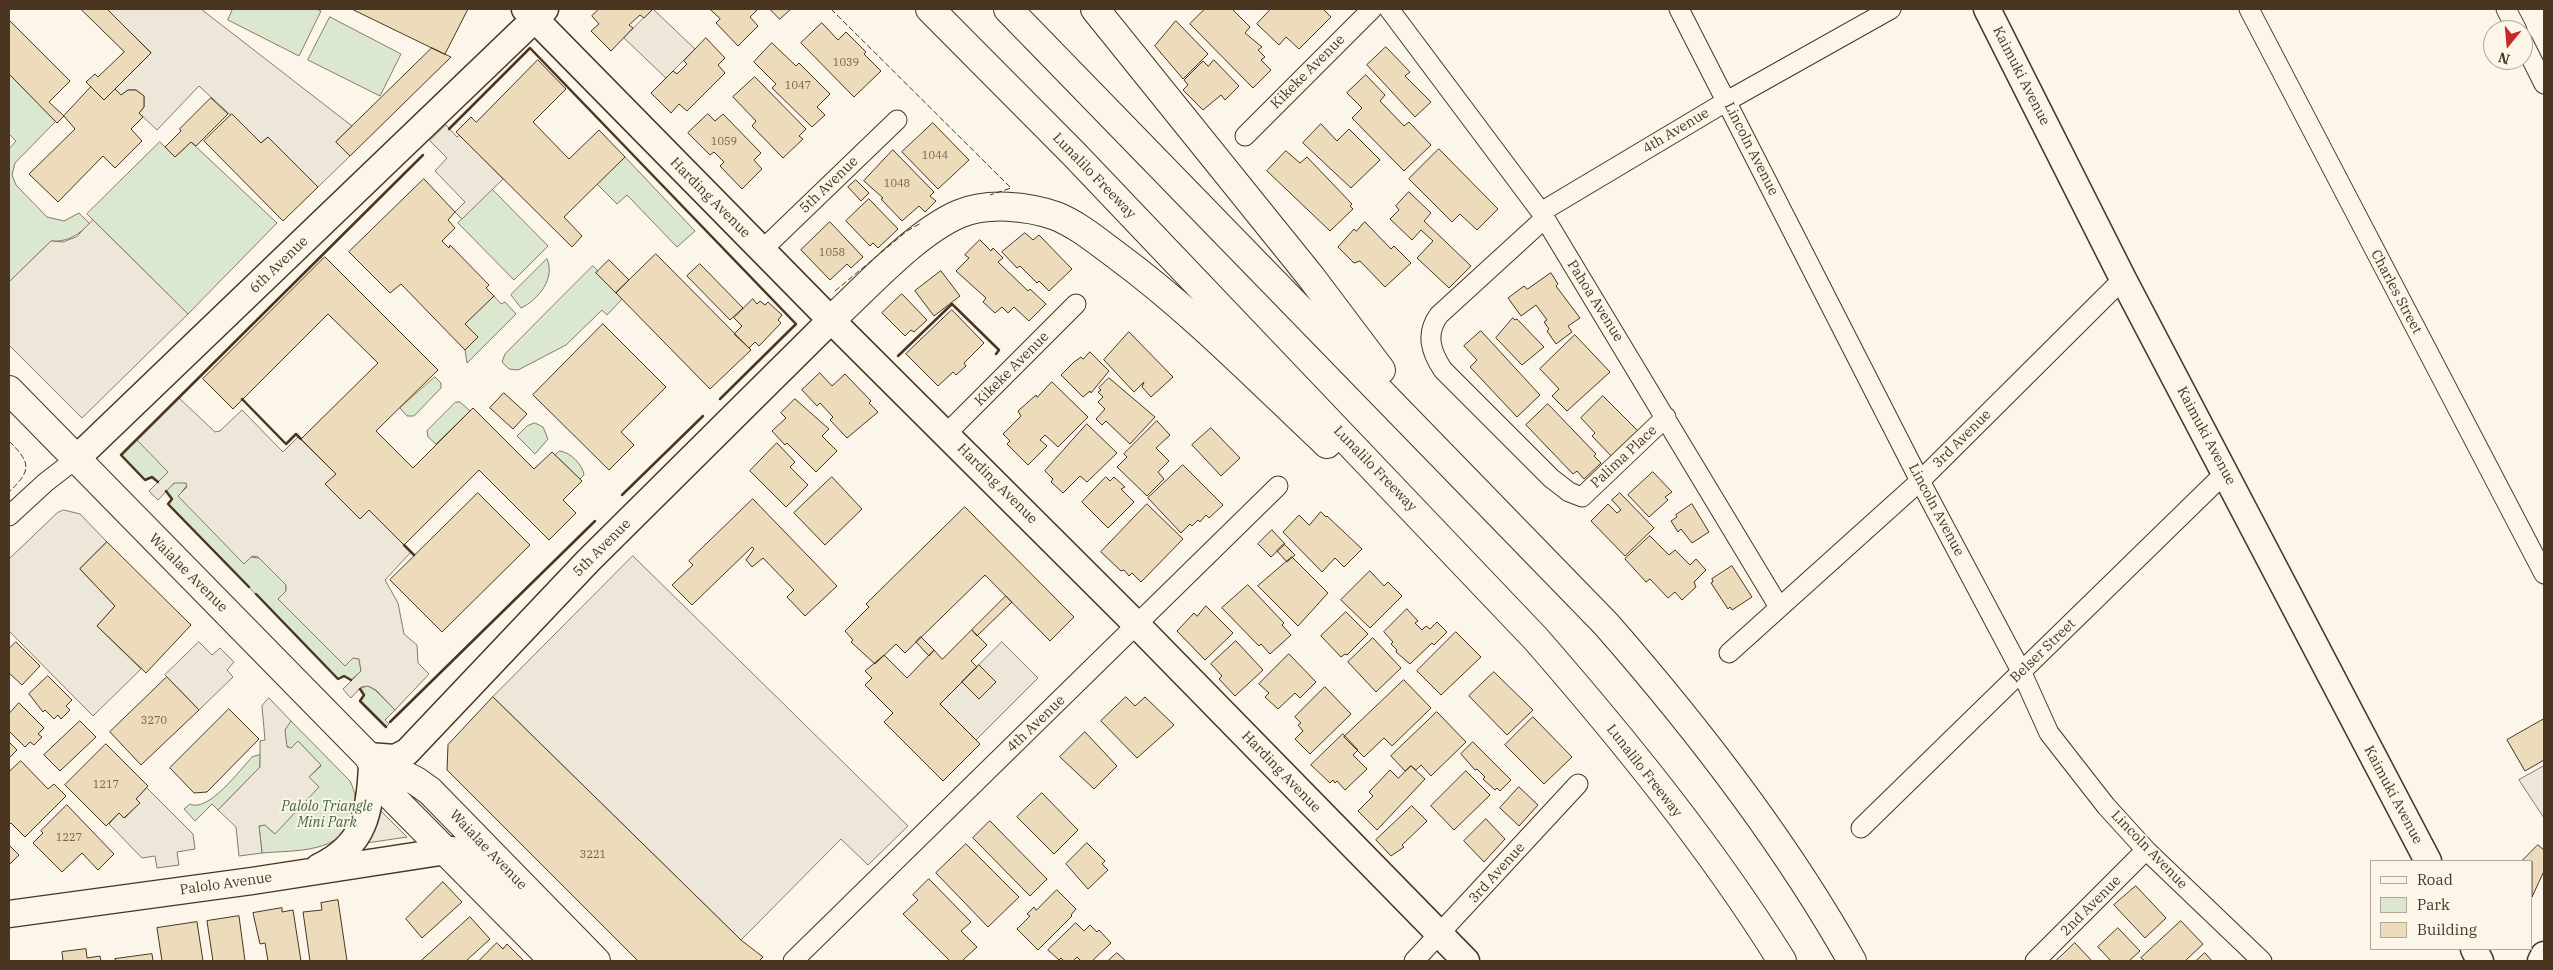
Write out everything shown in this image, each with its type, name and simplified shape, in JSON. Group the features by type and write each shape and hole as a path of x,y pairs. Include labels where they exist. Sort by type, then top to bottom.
{"main road":[{"name":"Lunalilo Freeway","path":"930,9 1080,161 1484,584 1592,703 1724,875 1782,961"},
{"path":"1008,9 1465,477 1606,624 1664,689 1783,850 1852,961"},
{"path":"1095,9 1311,277 1465,477"},
{"path":"831,320 906,251 936,227 959,214 982,208 997,207 1025,209 1056,216 1086,233 1145,276 1353,468 1484,584"},
{"name":"Waialae Avenue","path":"9,390 370,760 393,798 554,961"},
{"name":"Waialae Avenue","path":"370,760 409,777 430,791 596,961"}],"street":[{"name":"Kikeke Avenue","path":"1245,136 1372,9"},
{"name":"Pahoa Avenue","path":"1389,9 1543,216 1666,417 1779,608"},
{"name":"Lincoln Avenue","path":"1679,9 1920,481 2021,671 2049,733 2106,806 2146,850 2262,961"},
{"name":"4th Avenue","path":"1582,497 1564,489 1551,478 1443,370 1432,351 1430,342 1432,327 1439,315 1543,216 1727,101 1891,9"},
{"name":"Kaimuki Avenue","path":"1987,9 2123,279 2427,860"},
{"name":"Charles Street","path":"2249,9 2544,574"},
{"name":"Harding Avenue","path":"535,12 762,250 947,433 1466,961"},
{"name":"6th Avenue","path":"9,516 46,482 76,459 535,12"},
{"path":"2533,62 2544,84"},
{"name":"5th Avenue","path":"762,250 896,120"},
{"name":"3rd Avenue","path":"1730,653 1920,481 2123,279"},
{"name":"Kikeke Avenue","path":"947,433 1076,304"},
{"name":"5th Avenue","path":"370,760 395,758 407,752 588,561 831,320"},
{"name":"Palima Place","path":"1582,497 1666,417"},
{"name":"Belser Street","path":"1861,828 2225,473"},
{"name":"4th Avenue","path":"793,961 1278,486"},
{"path":"307,873 342,854 359,833 366,816 370,760"},
{"name":"3rd Avenue","path":"1414,961 1441,935 1578,784"},
{"path":"444,850 470,856 566,954 576,961"},
{"name":"Palolo Avenue","path":"9,914 307,873 444,850"},
{"name":"2nd Avenue","path":"2035,961 2146,850"},
{"path":"2541,961 2544,956"}],"green space":[{"path":"233,9 316,9 321,11 299,56 228,20"},
{"path":"330,17 401,54 380,96 308,60"},
{"path":"9,74 56,121 15,163 12,175 16,185 47,217 64,221 79,213 90,224 72,237 51,241 9,282 9,149 16,141 9,134"},
{"path":"160,142 175,157 191,142 277,223 188,314 87,214"},
{"path":"625,157 695,231 677,247 627,195 617,204 597,184"},
{"path":"492,189 548,246 514,280 458,223"},
{"path":"547,259 549,274 544,288 534,300 521,308 511,295"},
{"path":"593,266 598,271 596,273 622,299 607,315 602,310 566,345 518,370 509,369 502,362 505,354"},
{"path":"494,296 501,304 505,302 516,314 467,363 465,350 478,337 465,324"},
{"path":"435,377 441,383 441,388 414,416 407,416 400,408"},
{"path":"456,402 460,402 470,411 436,444 428,437 427,431"},
{"path":"535,423 543,427 548,439 535,454 517,436 527,426"},
{"path":"137,439 169,472 158,482 152,477 145,480 121,455"},
{"path":"560,451 572,456 579,463 584,475 580,479 555,455"},
{"path":"176,482 184,482 187,485 179,496 251,557 259,558 286,585 286,591 278,599 353,658 359,659 361,671 351,680 344,676 338,679 168,504 172,499 166,491"},
{"path":"368,686 375,690 395,710 385,720 389,724 386,727 360,701 364,695 360,689"},
{"name":"Palolo Triangle Mini Park","path":"291,721 350,781 354,790 354,811 348,828 329,843 303,850 262,853 259,826 265,825 275,834 309,777 321,766 298,741 291,748 286,746 285,730"},
{"path":"260,755 260,767 218,810 212,804 195,821 184,809 190,804 197,805 214,797 252,757"}],"shaded area":[{"path":"107,9 201,9 352,126 336,142 350,156 318,187 268,137 261,143 199,86 157,130 139,113 144,107 144,96 136,90 128,90 121,95 115,89 151,53"},
{"path":"653,9 695,49 666,78 624,38"},
{"path":"446,125 457,137 460,135 503,179 462,219 455,212 465,202 435,171 447,158 430,141"},
{"path":"93,220 188,314 82,418 9,345 9,282 51,241 63,242 76,237"},
{"path":"179,398 215,432 220,431 242,410 283,452 298,437 336,474 326,485 360,519 369,510 411,552 385,580 398,603 404,634 417,645 418,663 429,674 395,710 376,690 368,686 361,687 351,698 348,695 343,689 361,671 359,659 353,658 345,666 278,599 286,591 286,585 258,557 252,556 244,564 178,496 187,487 186,483 174,483 158,500 149,491 168,472 137,440"},
{"path":"64,510 80,514 107,542 80,569 115,606 97,626 141,669 93,716 9,631 9,559 57,513"},
{"path":"633,556 908,826 868,865 841,839 741,940 493,697"},
{"path":"199,642 212,655 220,648 234,662 227,670 233,677 199,710 165,675"},
{"path":"1002,642 1038,678 976,740 940,704"},
{"path":"269,698 291,721 285,730 287,747 291,748 298,741 321,765 309,777 319,787 275,834 265,825 259,826 262,853 239,856 236,827 218,810 260,767 260,741 265,740 262,706"},
{"path":"2544,766 2544,818 2519,780"},
{"path":"147,788 193,834 195,849 177,852 179,865 157,868 155,856 142,858 109,824 119,813 125,818 139,803 136,799"},
{"path":"375,805 407,837 360,844"}],"building":[{"path":"81,9 107,9 151,53 104,100 86,82 95,74 98,77 124,52"},
{"path":"352,9 468,9 445,54"},
{"path":"599,9 653,9 644,18 640,15 629,25 633,28 611,51 591,31 599,24 592,16"},
{"path":"710,9 756,9 750,17 758,26 738,46 716,23 720,19"},
{"path":"770,9 791,9 780,19"},
{"path":"1205,9 1232,9 1250,27 1245,33 1262,47 1258,50 1265,57 1261,60 1271,70 1253,88 1190,24"},
{"path":"1271,9 1325,9 1331,17 1299,49 1286,37 1279,45 1257,24"},
{"path":"9,20 70,81 49,102 64,116 57,123 9,74"},
{"path":"1176,21 1208,54 1183,79 1155,46"},
{"path":"822,23 838,40 846,32 866,52 864,54 881,71 854,97 801,43"},
{"path":"706,38 725,58 718,65 725,73 687,111 679,104 671,113 651,93 673,71 677,74 687,64 684,61"},
{"path":"772,43 796,66 799,63 830,94 817,107 825,115 812,127 772,88 776,84 754,62"},
{"path":"1386,47 1410,72 1405,76 1431,102 1415,117 1367,65"},
{"path":"432,48 451,57 350,156 336,142"},
{"path":"538,60 566,89 533,122 569,159 599,130 625,157 564,217 582,236 572,247 456,132 471,117 476,122"},
{"path":"1214,60 1239,86 1225,100 1221,95 1203,110 1183,90 1188,85 1184,80 1203,61 1208,66"},
{"path":"1366,75 1385,95 1380,101 1404,126 1409,122 1431,145 1404,171 1352,118 1362,108 1347,93"},
{"path":"755,77 806,129 799,136 803,139 783,158 752,126 756,121 733,97"},
{"path":"91,87 104,100 115,89 121,95 128,90 136,90 144,96 144,107 139,113 143,117 131,129 142,141 115,168 103,156 58,202 29,174 75,129 64,116"},
{"path":"211,98 228,114 196,146 191,142 175,157 165,147"},
{"path":"232,114 261,143 268,137 318,187 283,221 204,141"},
{"path":"708,114 715,121 723,114 761,153 754,160 762,169 742,189 720,166 724,162 714,152 710,155 688,133"},
{"path":"933,123 969,160 938,189 902,152"},
{"path":"1321,124 1337,141 1349,129 1380,160 1351,188 1303,143"},
{"path":"1439,149 1498,209 1477,230 1460,214 1452,222 1409,179"},
{"path":"893,150 934,192 930,196 936,201 925,212 919,206 902,221 881,199 883,198 864,181"},
{"path":"1286,151 1300,163 1307,157 1352,204 1350,206 1353,209 1330,231 1267,171"},
{"path":"424,179 455,212 448,220 455,228 442,241 449,248 450,245 489,285 486,288 494,296 465,324 478,337 465,350 401,284 390,293 349,252"},
{"path":"856,180 869,193 861,201 848,187"},
{"path":"1409,192 1431,213 1424,221 1471,266 1449,288 1417,258 1433,241 1421,230 1412,240 1390,219 1399,210 1396,206"},
{"path":"869,199 898,229 878,248 873,243 870,246 846,221"},
{"path":"830,222 863,257 851,268 847,264 830,280 801,250"},
{"path":"1365,222 1391,249 1394,246 1411,263 1385,287 1360,261 1354,263 1338,247 1354,229 1356,231"},
{"path":"1025,233 1033,240 1039,235 1072,269 1049,291 1039,281 1037,283 1020,266 1017,268 1002,252"},
{"path":"980,240 991,251 993,248 1003,258 998,262 1028,291 1030,289 1046,304 1029,321 1014,307 1008,313 1002,307 995,313 983,302 986,298 956,271 969,258 965,255"},
{"path":"656,254 751,350 710,389 616,293"},
{"path":"325,257 438,370 376,431 413,468 473,408 534,469 552,452 582,481 563,500 576,513 549,540 479,470 404,545 369,510 360,519 325,484 336,474 301,439 378,363 328,314 233,409 203,379"},
{"path":"609,260 629,280 616,293 596,273"},
{"path":"700,264 743,308 730,320 687,276"},
{"path":"941,271 960,296 934,316 915,291"},
{"path":"1551,273 1558,284 1556,286 1580,318 1568,326 1572,332 1556,344 1547,331 1549,329 1544,322 1547,320 1536,305 1521,316 1508,298 1524,286 1527,289"},
{"path":"902,294 927,320 914,332 911,330 905,336 882,313"},
{"path":"753,299 757,304 760,301 765,305 768,302 782,315 778,320 781,323 759,346 755,342 749,348 734,334 742,326 734,318"},
{"path":"952,310 984,343 964,363 966,366 956,375 953,372 938,386 906,354"},
{"path":"1513,318 1517,319 1544,347 1522,365 1496,338"},
{"path":"603,324 666,387 621,432 634,445 609,470 533,395"},
{"path":"1481,331 1540,395 1517,417 1470,367 1477,360 1464,346"},
{"path":"1129,332 1173,377 1151,397 1142,387 1144,382 1134,392 1104,360"},
{"path":"1575,335 1610,372 1567,411 1552,396 1559,389 1540,369"},
{"path":"1090,352 1109,371 1091,393 1090,391 1083,397 1061,375 1074,362 1081,357 1083,359"},
{"path":"820,373 832,386 845,374 871,401 869,403 878,412 847,438 830,420 833,417 820,403 817,406 802,390"},
{"path":"1109,378 1155,417 1130,444 1106,421 1102,425 1096,419 1105,409 1098,402 1103,397 1098,392 1101,390 1099,388"},
{"path":"1052,382 1088,417 1058,447 1045,435 1040,440 1047,446 1028,465 1007,444 1010,441 1003,434 1021,416 1018,411 1036,395 1037,397"},
{"path":"504,393 527,414 513,429 490,408"},
{"path":"1603,396 1640,433 1614,459 1592,436 1595,433 1581,418"},
{"path":"795,399 829,429 822,436 837,451 816,472 772,431 786,418 781,413"},
{"path":"1548,404 1596,454 1594,456 1601,463 1584,479 1577,471 1573,474 1526,425"},
{"path":"1157,421 1170,435 1156,448 1169,461 1158,472 1164,479 1147,496 1117,467 1127,457 1124,454"},
{"path":"1087,424 1117,453 1087,482 1080,476 1063,493 1051,482 1053,479 1045,471"},
{"path":"1211,428 1240,458 1221,476 1192,445"},
{"path":"777,443 795,462 790,467 808,485 786,507 750,471"},
{"path":"1183,465 1223,505 1209,518 1206,515 1200,522 1198,520 1192,526 1190,524 1181,533 1148,498"},
{"path":"1653,472 1672,492 1665,497 1668,500 1649,517 1628,495"},
{"path":"832,477 862,509 825,545 794,513"},
{"path":"1106,477 1110,481 1114,477 1125,487 1121,489 1134,502 1108,528 1082,502"},
{"path":"478,493 530,545 442,632 390,580"},
{"path":"1620,493 1654,528 1625,556 1591,521 1608,504 1617,513 1621,510 1612,500"},
{"path":"753,499 837,586 805,616 787,597 794,590 763,558 752,567 746,560 754,549 752,547 692,605 672,585 693,565 689,561"},
{"path":"1147,504 1183,539 1141,582 1132,573 1129,576 1124,570 1121,571 1101,552"},
{"path":"1692,504 1709,532 1692,543 1681,529 1678,532 1671,521 1677,517 1676,515"},
{"path":"965,507 1074,617 1050,641 985,575 905,653 896,644 875,664 851,642 853,640 845,631 869,607 866,604"},
{"path":"1321,512 1362,549 1344,567 1335,558 1322,572 1283,532 1299,515 1309,525"},
{"path":"1272,530 1285,544 1271,557 1258,544"},
{"path":"1650,536 1669,555 1675,550 1690,565 1696,559 1706,570 1694,582 1696,587 1682,600 1675,592 1668,598 1650,579 1646,582 1625,559"},
{"path":"107,542 191,625 146,673 97,626 115,606 80,569"},
{"path":"1284,544 1295,555 1287,562 1277,551"},
{"path":"1292,557 1328,593 1298,626 1258,586"},
{"path":"1732,566 1752,597 1732,610 1730,607 1728,609 1711,583 1713,582 1712,579"},
{"path":"1370,571 1384,586 1388,582 1402,596 1370,628 1341,600"},
{"path":"1248,585 1284,623 1282,625 1291,635 1270,654 1261,644 1259,646 1222,608"},
{"path":"1006,596 1012,602 977,636 972,630"},
{"path":"1206,606 1233,633 1205,660 1177,631 1194,613 1197,616"},
{"path":"1407,609 1418,621 1415,623 1422,630 1426,626 1430,629 1437,622 1447,632 1410,664 1396,652 1397,650 1391,644 1393,642 1384,632"},
{"path":"1346,612 1368,634 1347,655 1345,654 1341,657 1321,636"},
{"path":"972,630 987,645 971,661 977,667 940,704 980,744 943,781 884,722 893,713 865,685 872,678 865,671 884,655 907,678 934,650 942,659"},
{"path":"1456,632 1481,657 1441,695 1417,671"},
{"path":"921,637 934,650 929,656 916,642"},
{"path":"1373,638 1401,668 1376,692 1348,662"},
{"path":"1236,641 1263,670 1235,696 1219,679 1222,676 1211,664"},
{"path":"16,642 40,666 22,685 9,673 9,649"},
{"path":"1289,654 1316,682 1300,698 1295,693 1278,709 1265,697 1269,693 1259,684"},
{"path":"979,665 996,682 979,699 962,682"},
{"path":"1494,672 1533,710 1507,735 1469,696"},
{"path":"48,676 72,700 66,706 70,710 61,719 58,715 54,719 45,710 43,712 29,694"},
{"path":"167,677 199,710 141,765 110,732"},
{"path":"1404,680 1431,708 1392,746 1384,738 1364,757 1344,737"},
{"path":"1325,687 1351,714 1310,754 1295,739 1303,731 1298,725 1301,723 1295,717"},
{"path":"493,697 741,940 763,957 759,961 638,961 447,770 448,745"},
{"path":"1126,697 1135,706 1145,697 1174,725 1137,758 1101,721"},
{"path":"19,703 44,728 38,734 42,737 34,745 30,742 25,747 9,731 9,714"},
{"path":"229,709 259,739 207,792 194,793 170,768"},
{"path":"1437,712 1466,742 1431,776 1421,765 1416,770 1411,766 1405,771 1391,756"},
{"path":"1533,717 1572,757 1544,784 1505,745"},
{"path":"2544,719 2544,760 2525,771 2507,740"},
{"path":"80,721 96,737 60,771 44,755"},
{"path":"1085,732 1117,766 1094,789 1060,757"},
{"path":"1343,734 1358,750 1353,755 1367,769 1345,790 1337,781 1335,783 1333,780 1330,783 1311,765"},
{"path":"9,742 17,750 9,758"},
{"path":"1473,742 1511,780 1500,791 1497,788 1495,790 1483,779 1485,777 1477,769 1475,770 1461,754"},
{"path":"106,744 148,786 136,799 140,803 124,818 119,813 106,826 65,785"},
{"path":"21,761 48,789 54,784 66,796 25,837 11,823 9,825 9,772"},
{"path":"1411,766 1425,779 1377,830 1358,811 1373,796 1369,792 1390,770 1398,778"},
{"path":"1466,771 1490,795 1454,830 1431,806"},
{"path":"1519,787 1538,805 1519,826 1500,808"},
{"path":"1042,793 1078,830 1054,854 1017,817"},
{"path":"67,805 114,854 98,870 82,853 62,872 33,843 43,833 41,831"},
{"path":"1412,806 1427,821 1402,845 1404,847 1391,856 1376,840"},
{"path":"1486,819 1505,839 1484,862 1464,841"},
{"path":"990,821 1047,879 1030,896 973,838"},
{"path":"1087,843 1105,861 1102,864 1108,870 1088,889 1066,864"},
{"path":"966,844 1019,897 988,927 936,873"},
{"path":"9,845 19,855 9,865"},
{"path":"2538,845 2544,850 2544,871 2533,895 2533,860 2523,860"},
{"path":"929,879 971,922 961,931 977,947 962,961 950,961 903,914 918,900 913,895"},
{"path":"443,882 462,902 422,938 406,919"},
{"path":"2136,886 2166,918 2145,938 2114,905"},
{"path":"1057,890 1076,909 1072,916 1038,950 1017,929 1030,916 1027,914 1034,907 1036,910"},
{"path":"338,900 347,961 310,961 303,912 322,910 321,903"},
{"path":"282,908 282,912 293,910 301,961 268,961 265,943 260,944 253,913"},
{"path":"239,916 245,961 213,961 207,921"},
{"path":"470,917 490,939 466,961 421,961"},
{"path":"2181,921 2203,944 2185,961 2145,961 2141,958"},
{"path":"197,922 203,961 162,961 157,928"},
{"path":"1076,923 1084,931 1090,925 1097,932 1099,930 1111,943 1092,961 1081,961 1077,957 1073,961 1064,961 1061,958 1059,960 1048,950"},
{"path":"2118,928 2140,951 2129,961 2111,961 2098,947"},
{"path":"497,943 503,949 507,944 524,961 479,961"},
{"path":"2075,943 2092,961 2056,961"},
{"path":"86,949 87,958 100,956 101,961 63,961 62,952"},
{"path":"1117,953 1126,961 1108,961"},
{"path":"2205,953 2212,961 2196,961"},
{"path":"152,954 153,961 116,961 115,959"}],"fence":[{"path":"831,9 1011,188 990,195"},
{"path":"835,291 907,231 921,223"},
{"path":"9,441 22,455 26,466 22,478 9,492"}],"wall":[{"path":"449,129 530,48 796,324 720,399"},
{"path":"158,482 152,477 145,480 121,455 423,155"},
{"path":"898,356 952,304 999,350 996,354"},
{"path":"242,399 286,444 296,434 301,439"},
{"path":"622,495 703,416"},
{"path":"166,491 172,499 168,504 249,587"},
{"path":"390,722 595,521"},
{"path":"404,545 414,555"},
{"path":"256,594 338,679 344,676 351,680"},
{"path":"360,689 364,695 360,701 386,727"}]}
